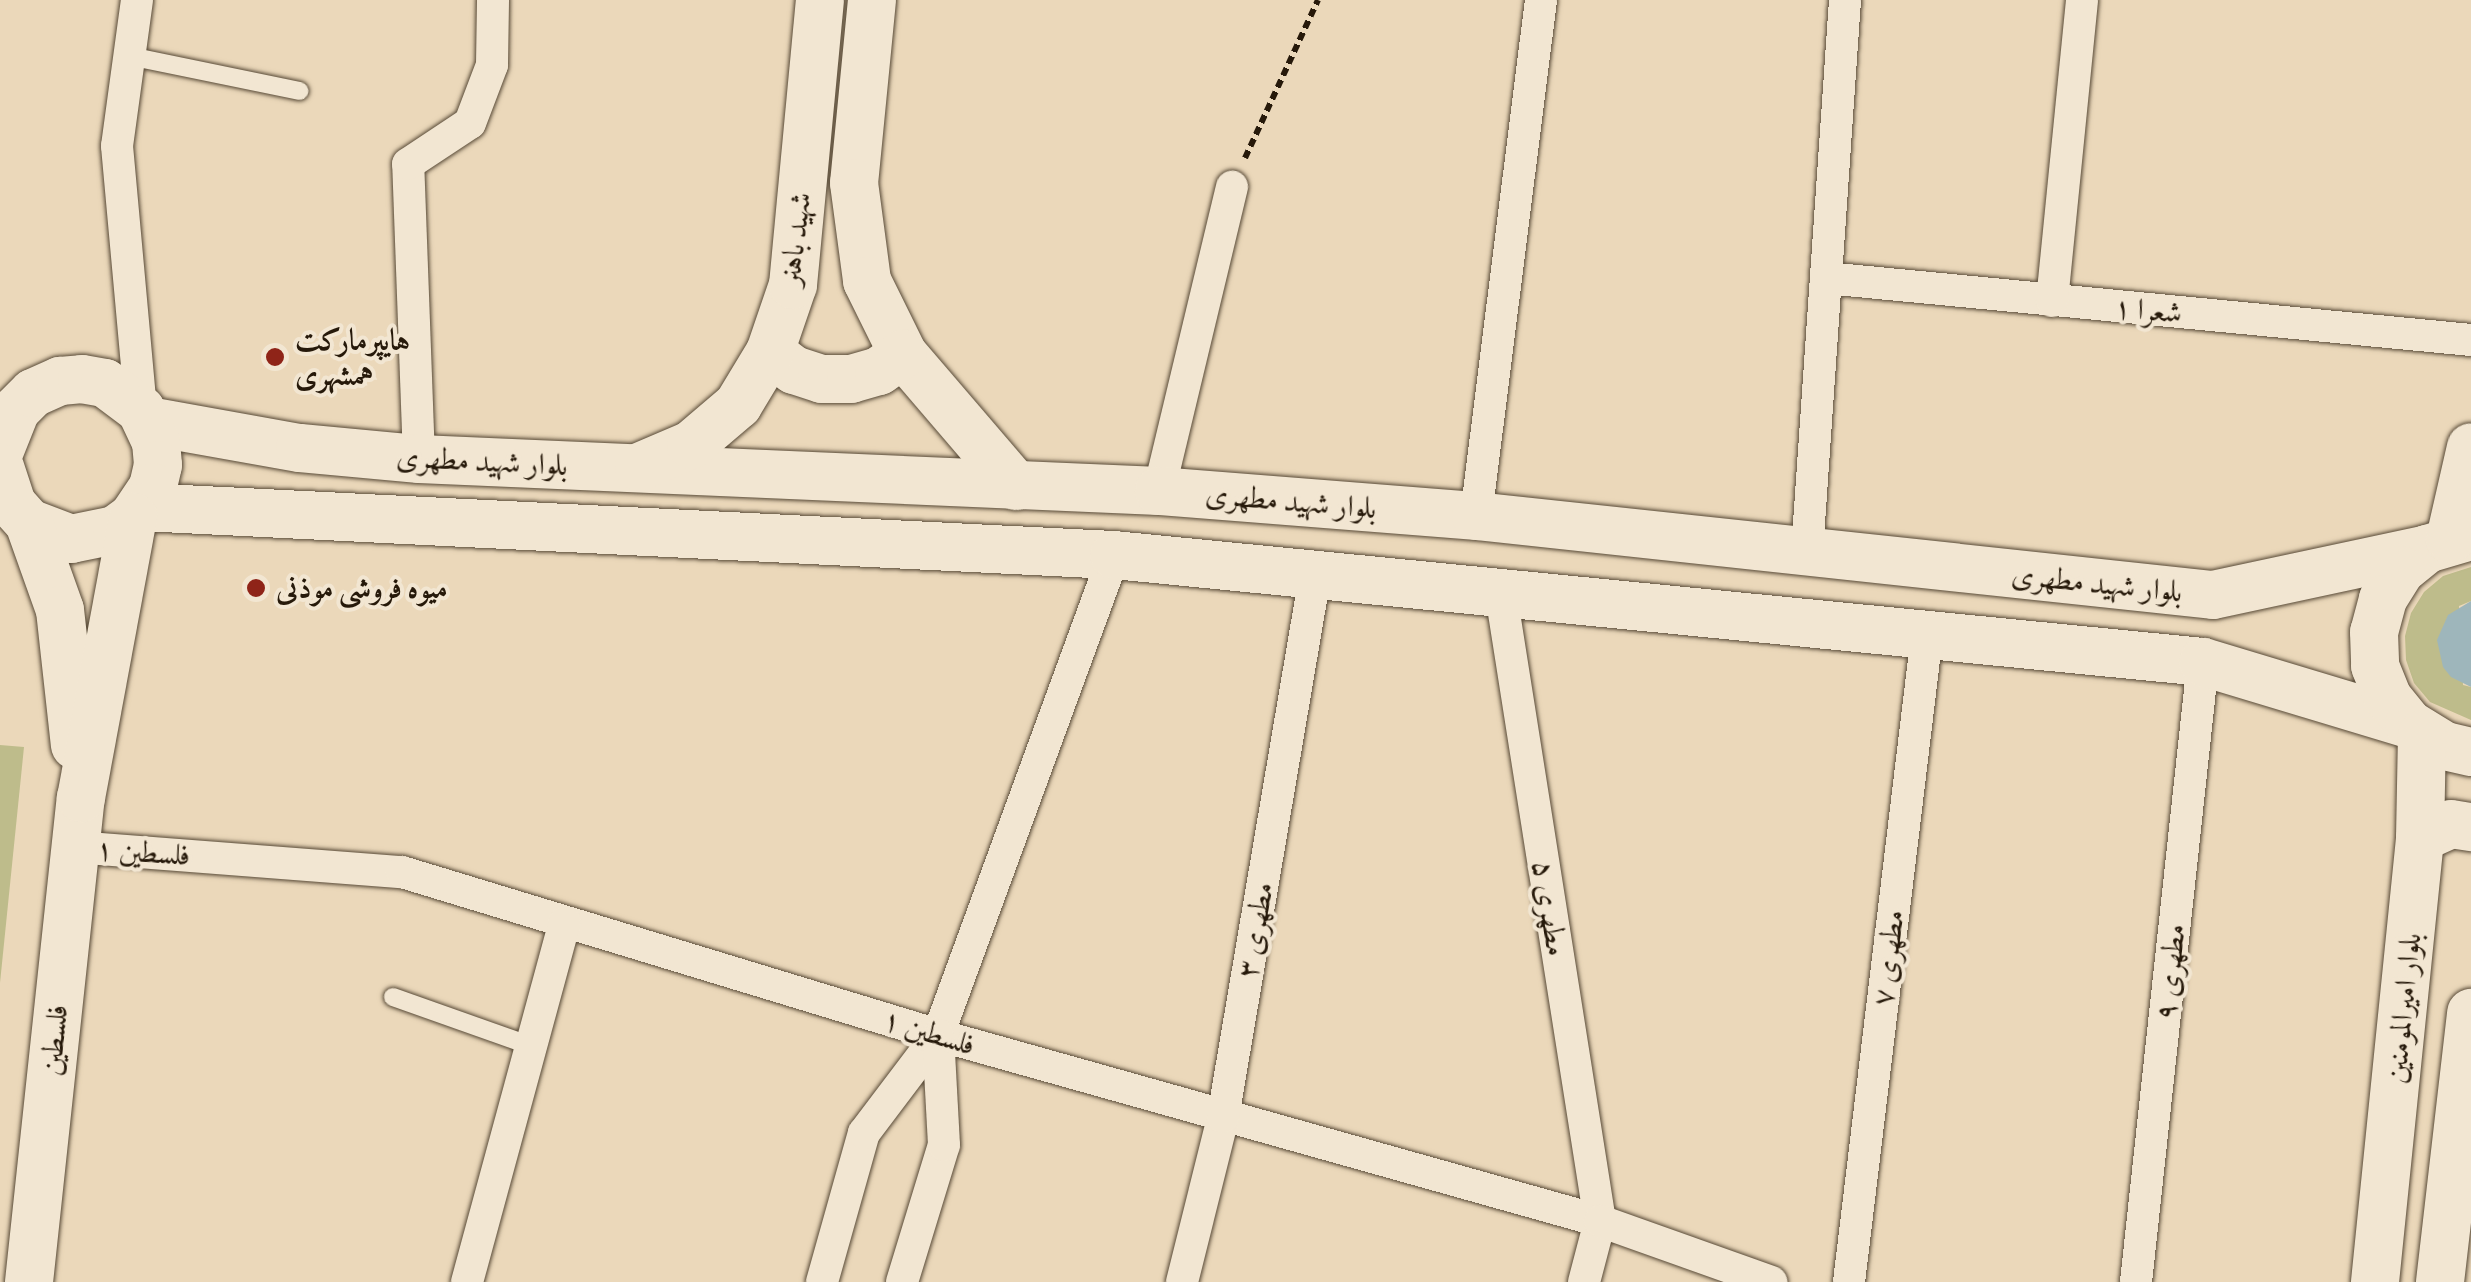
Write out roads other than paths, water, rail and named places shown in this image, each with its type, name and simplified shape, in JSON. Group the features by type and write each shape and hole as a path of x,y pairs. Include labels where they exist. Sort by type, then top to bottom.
{"main road":[{"name":"شهید باهنر","path":"635,468 691,444 738,404 770,352 793,285 820,0"},
{"name":"شهید باهنر","path":"872,0 854,183 867,282 903,354 1016,486"},
{"path":"770,352 794,370 822,378 851,379 879,371 903,354"},
{"path":"0,450 16,410 17,396 60,381 82,379 105,383 145,415 158,465 153,487 138,512 81,798"},
{"name":"بلوار شهید مطهری","path":"145,415 300,448 419,459 1159,491 1476,516 2213,595 2449,542"},
{"path":"2415,729 2388,698 2375,666 2374,632 2401,570 2449,542 2471,447"},
{"path":"10,499 49,534 82,538 115,530 138,512"},
{"path":"10,499 60,610 81,798"},
{"name":"بلوار شهید مطهری","path":"138,512 1114,554 2204,662 2415,729 2471,752"},
{"name":"بلوار امیرالمومنین","path":"2375,1282 2420,838 2415,729"},
{"name":"فلسطین","path":"29,1282 81,798"},
{"path":"2420,838 2451,824 2471,827"},
{"path":"2440,1282 2471,1013"}],"street":[{"path":"137,0 117,146 145,415"},
{"path":"419,459 408,164 470,123 492,65 493,0"},
{"path":"1476,516 1541,0"},
{"path":"1807,552 1845,0"},
{"path":"2052,301 2082,0"},
{"path":"1159,491 1232,186"},
{"name":"شعرا ۱","path":"1826,278 2471,340"},
{"path":"822,1282 864,1133 938,1035 1114,554"},
{"name":"مطهری ۳","path":"1182,1282 1222,1117 1315,576"},
{"name":"مطهری ۵","path":"1501,594 1600,1221"},
{"name":"مطهری ۷","path":"1849,1282 1927,635"},
{"name":"مطهری ۹","path":"2136,1282 2204,662"},
{"name":"فلسطین ۱","path":"74,847 402,872 938,1035 1600,1221 1695,1269 1771,1282"},
{"path":"467,1282 565,922"},
{"path":"902,1282 944,1146 938,1035"},
{"path":"1584,1282 1600,1221"}],"lane":[{"path":"129,56 300,91"},
{"path":"393,997 531,1046"}],"water":[{"path":"2471,601 2471,687 2451,677 2443,667 2437,640 2448,615"}],"place":[{"name":"هايپرماركت همشهری","path":"275,357"},
{"name":"میوه فروشی موذنی","path":"256,588"}]}
